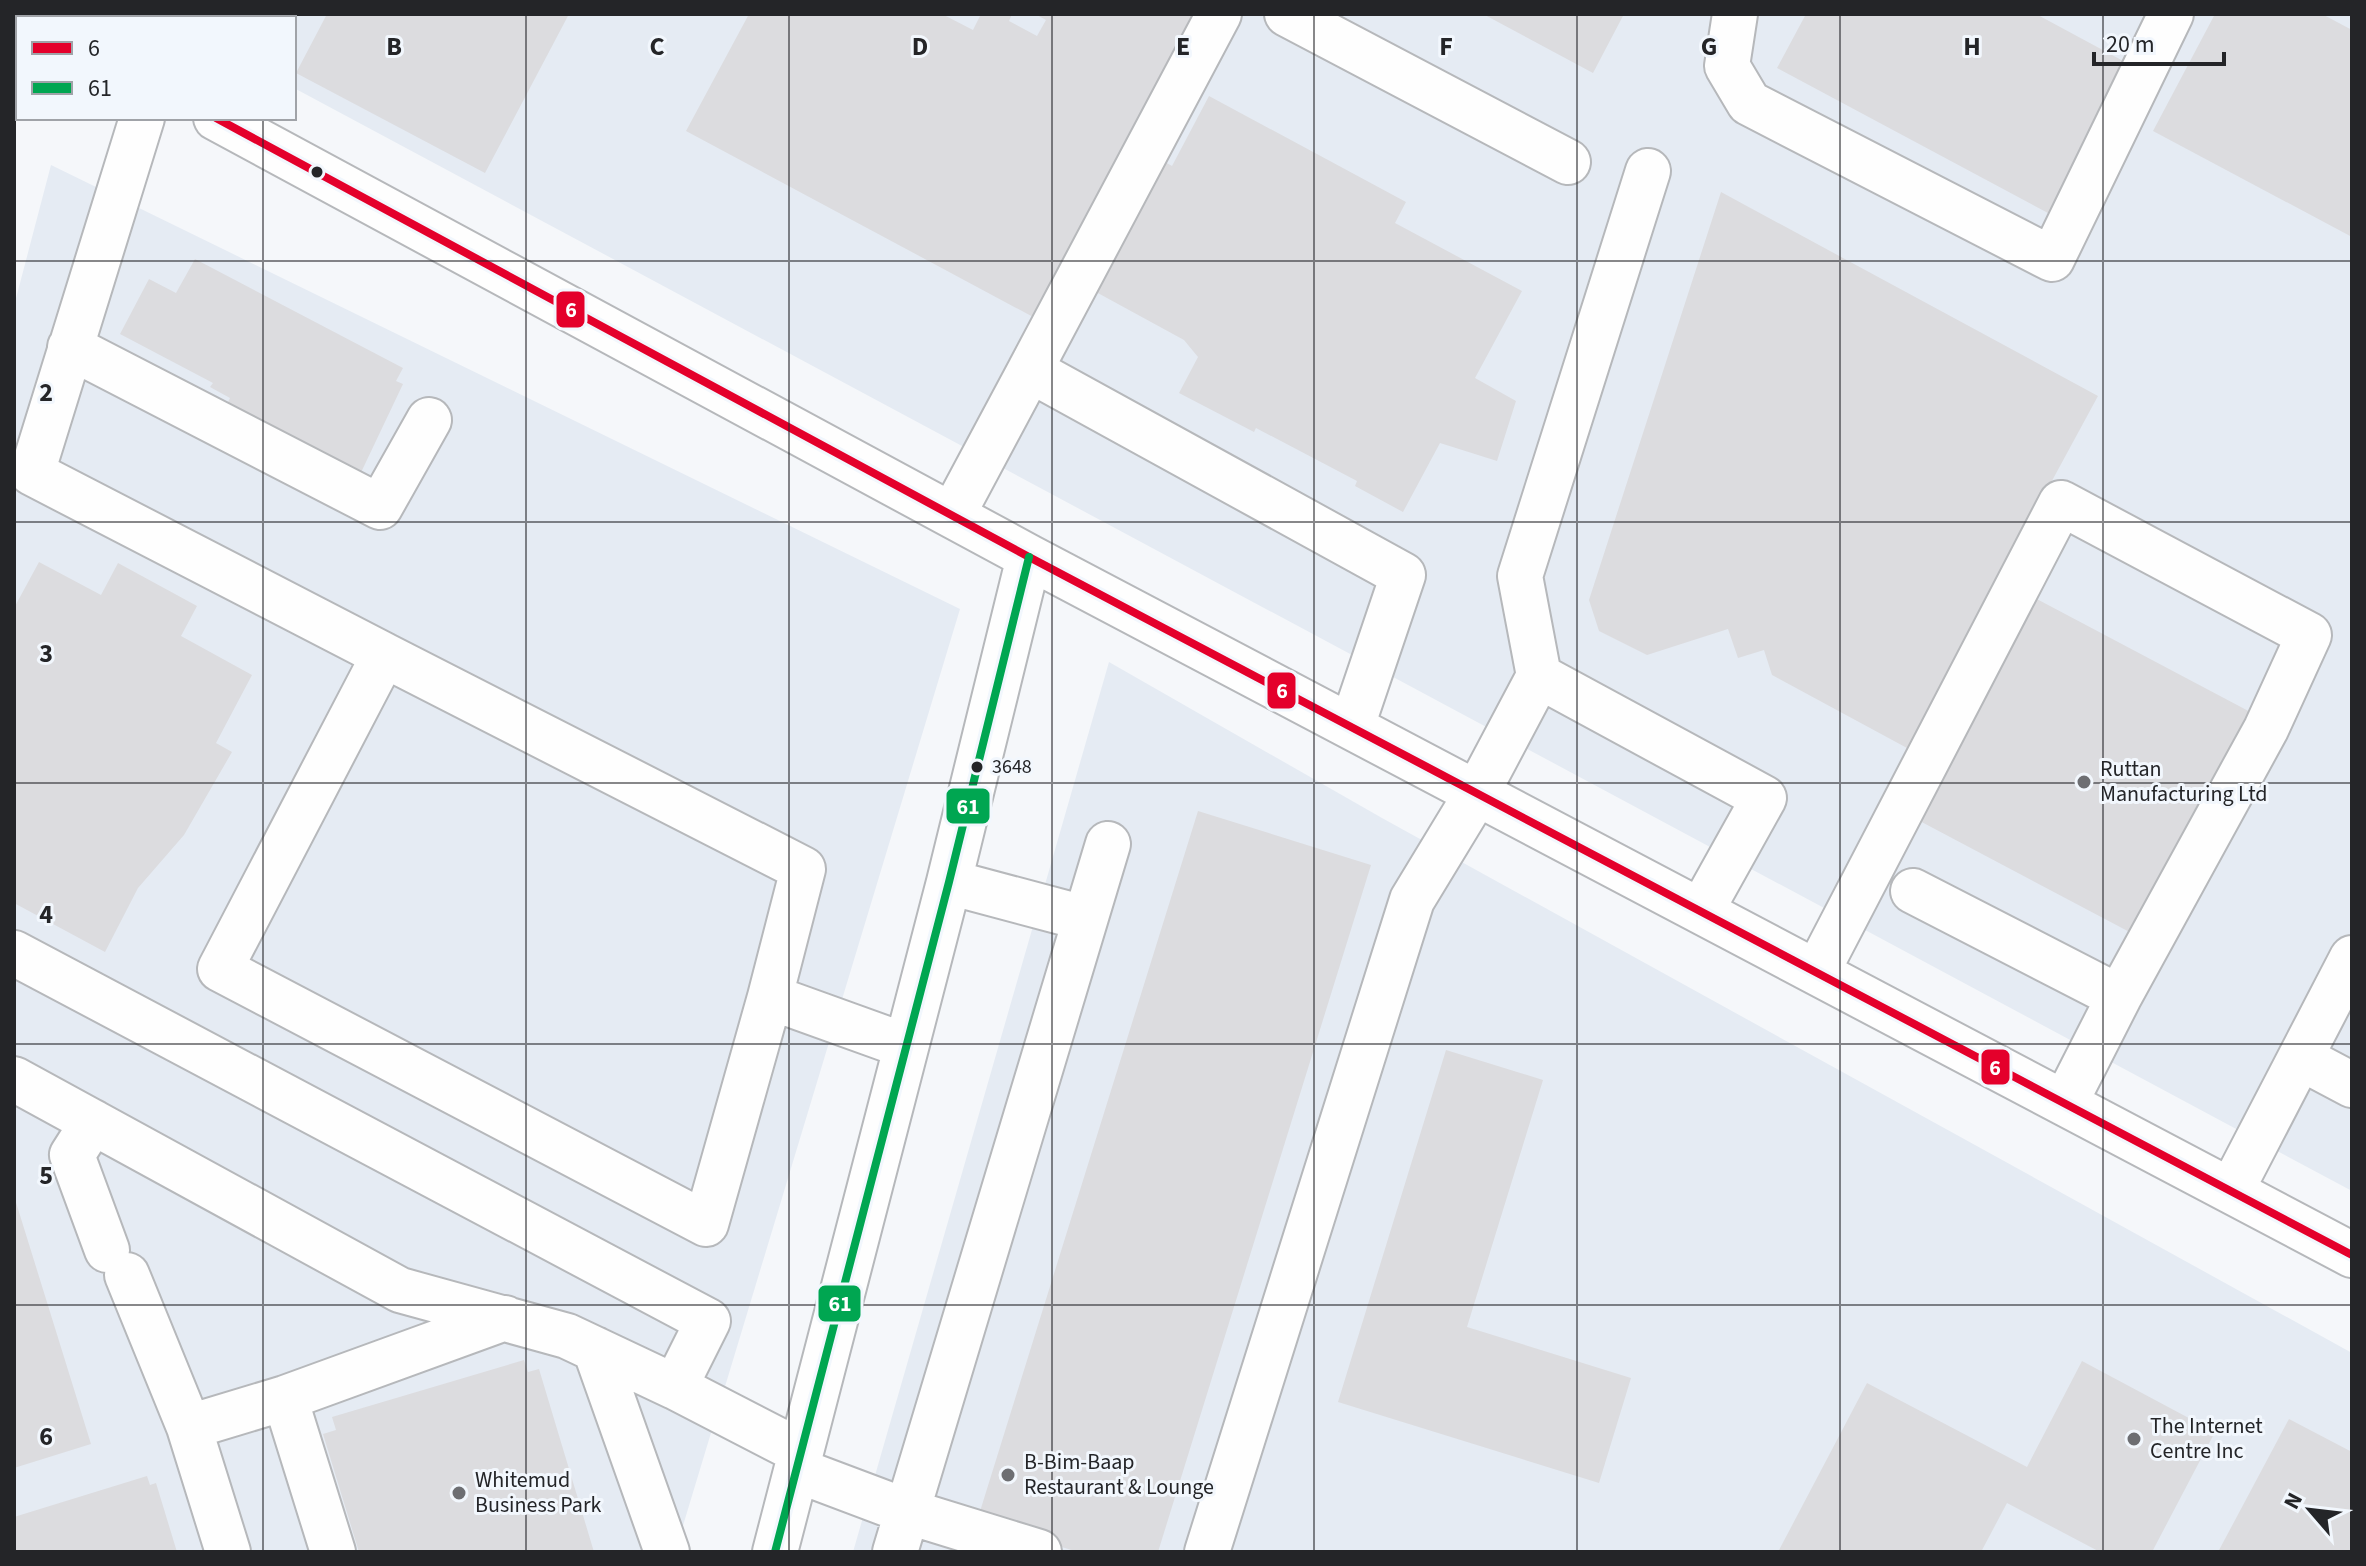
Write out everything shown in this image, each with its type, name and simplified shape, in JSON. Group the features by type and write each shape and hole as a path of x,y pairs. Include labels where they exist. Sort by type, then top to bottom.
{"street":[{"path":"953,514 1219,14"},
{"path":"1287,14 1568,162"},
{"path":"1735,14 1727,66 1749,103 2052,259 2155,20"},
{"path":"141,120 32,473 803,869 706,1224 220,969 384,655"},
{"path":"220,120 1029,557 2352,1255"},
{"path":"1207,1552 1412,900 1477,793 1539,676 1520,576 1648,171"},
{"path":"70,347 380,507 429,420"},
{"path":"1030,370 1403,575 1352,726"},
{"path":"1817,972 2061,503 2309,635 2266,729 2119,997 2065,1103"},
{"path":"775,1552 949,882 1029,557"},
{"path":"1539,676 1764,798 1701,911"},
{"path":"900,1532 1108,844"},
{"path":"949,882 1084,918"},
{"path":"1913,891 2119,997"},
{"path":"14,953 708,1321 675,1387"},
{"path":"2231,1191 2352,958"},
{"path":"770,997 906,1046"},
{"path":"2301,1058 2352,1085"},
{"path":"14,1079 400,1290 567,1336 675,1387 799,1461 900,1532 1039,1552"},
{"path":"93,1122 72,1155 189,1427 228,1552"},
{"path":"189,1427 285,1398 505,1318"},
{"path":"595,1349 667,1552"},
{"path":"285,1398 333,1552"}],"shaded area":[{"path":"2352,14 2352,1191 296,89 296,16 198,16"},
{"path":"51,165 960,609 675,1552 14,1552 14,306"},
{"path":"1109,662 1382,818 2352,1353 2352,1552 853,1552"}],"building":[{"path":"327,14 569,14 485,173 296,73"},
{"path":"749,14 942,14 973,30 981,14 1012,14 1009,21 1037,36 1046,20 1035,14 1199,14 1035,318 686,131"},
{"path":"1483,14 1624,14 1593,73"},
{"path":"1806,14 2036,14 2138,69 2063,221 1777,68"},
{"path":"2215,14 2322,14 2352,30 2352,237 2153,131"},
{"path":"1209,96 1406,202 1395,223 1522,291 1475,378 1516,401 1497,461 1440,443 1403,512 1355,486 1357,481 1256,428 1254,432 1179,393 1198,357 1184,340 1096,292 1165,162 1172,166"},
{"path":"1721,192 2098,396 1907,748 1772,675 1764,650 1738,658 1728,629 1647,655 1599,631 1589,600"},
{"path":"195,259 403,368 396,381 403,384 356,483 227,404 230,398 210,387 213,383 120,334 149,279 176,293"},
{"path":"39,562 101,595 118,563 197,606 181,636 252,675 216,743 232,752 184,835 138,888 105,952 14,903 14,608"},
{"path":"2033,597 2256,715 2139,937 1916,819"},
{"path":"1198,811 1371,865 1158,1552 1078,1552 977,1521"},
{"path":"1446,1050 1543,1080 1467,1327 1631,1378 1599,1483 1338,1402"},
{"path":"14,1196 91,1444 14,1468"},
{"name":"Whitemud Business Park","path":"524,1360 528,1372 539,1369 594,1552 359,1552 323,1434 336,1430 332,1417"},
{"path":"2082,1361 2215,1432 2152,1552 2100,1552 2007,1503 1981,1552 1778,1552 1867,1383 2027,1467"},
{"path":"2289,1419 2352,1452 2352,1552 2218,1552"},
{"path":"147,1476 150,1485 156,1483 177,1552 14,1552 14,1517"}],"transit line":[{"name":"6","path":"220,120 1029,557 2352,1255"},
{"name":"61","path":"775,1552 949,882 1029,557"}],"place":[{"name":"3648","path":"977,767"},
{"name":"Ruttan Manufacturing Ltd","path":"2084,782"},
{"name":"The Internet Centre Inc","path":"2134,1439"},
{"name":"B-Bim-Baap Restaurant & Lounge","path":"1008,1475"},
{"name":"Whitemud Business Park","path":"459,1493"}]}
